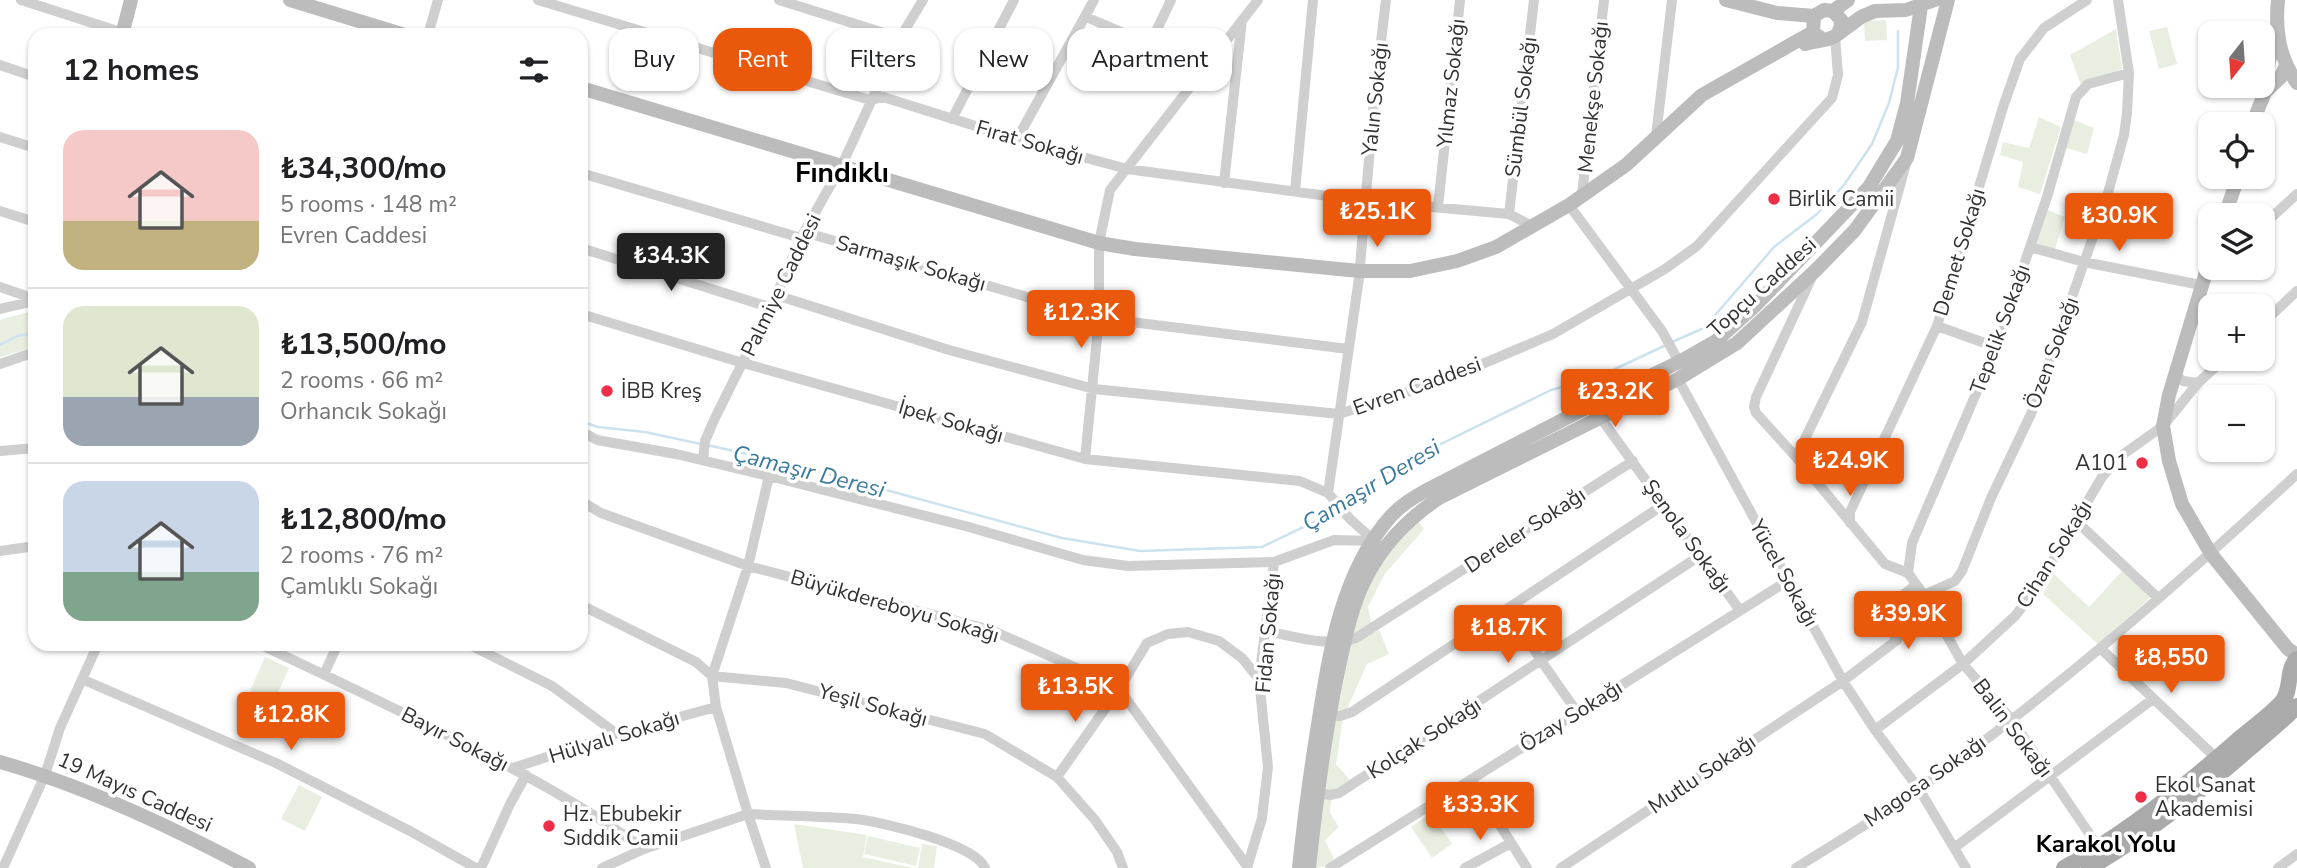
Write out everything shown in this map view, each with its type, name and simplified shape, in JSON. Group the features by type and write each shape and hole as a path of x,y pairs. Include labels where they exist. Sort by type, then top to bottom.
{"main road":[{"path":"2293,660 2292,680 2297,686"},
{"path":"2064,868 2099,848 2215,761 2283,701 2288,691 2293,660"},
{"path":"2089,868 2209,783 2297,706"}],"street":[{"path":"21,0 107,28"},
{"path":"126,28 131,0"},
{"path":"290,0 382,28"},
{"path":"430,28 438,0"},
{"name":"Fırat Sokağı","path":"538,0 870,100 883,97 1017,139 1127,169 1365,201 1509,214 1534,227"},
{"path":"779,0 868,28"},
{"name":"Palmiye Caddesi","path":"906,28 923,0"},
{"path":"952,119 1014,0"},
{"path":"1017,139 1094,0"},
{"path":"1158,28 1171,0"},
{"path":"1232,31 1258,0"},
{"path":"1295,191 1313,0"},
{"name":"Yalın Sokağı","path":"1328,493 1359,271 1386,0"},
{"name":"Yılmaz Sokağı","path":"1438,207 1460,0"},
{"name":"Sümbül Sokağı","path":"1509,214 1534,0"},
{"name":"Menekşe Sokağı","path":"1582,195 1604,0"},
{"path":"1657,136 1672,0"},
{"path":"1726,0 1777,13 1823,31 1875,11 1906,10 1927,2"},
{"path":"1833,11 1848,0"},
{"path":"1889,0 1906,10"},
{"name":"Topçu Caddesi","path":"1379,545 1439,498 1678,379 1737,343 1816,270 1855,230 1907,158 1948,0"},
{"name":"Demet Sokağı","path":"1850,523 1850,512 1937,326 2020,58 2044,28 2087,0"},
{"name":"Özen Sokağı","path":"1924,595 1955,581 1962,571 1991,498 2031,414 2106,200 2124,135 2129,72 2118,0"},
{"name":"Topçu Caddesi","path":"1299,868 1339,642 1391,516 1425,491 1716,341 1757,304 1870,187 1897,141 1927,2"},
{"path":"2275,37 2278,2"},
{"path":"588,90 1099,243 1135,249 1359,271 1410,271 1457,261 1496,247 1534,227 1626,164 1702,95 1776,53 1823,31 1842,21 1833,11 1824,10 1823,31"},
{"path":"1086,17 1112,28"},
{"path":"1224,183 1242,18"},
{"name":"Evren Caddesi","path":"776,295 949,351 1094,389 1339,414 1447,379 1553,334 1665,269 1697,246 1832,98 1838,75 1823,31"},
{"path":"2276,32 2286,66 2297,83"},
{"path":"0,65 28,74"},
{"path":"2275,75 2286,66"},
{"name":"Tepelik Sokağı","path":"1908,573 1912,544 1996,346 2072,118 2076,97 2088,83 2129,72"},
{"path":"2275,84 2297,89"},
{"name":"Palmiye Caddesi","path":"704,457 705,441 802,235 842,165 874,91"},
{"path":"1085,459 1099,318 1099,243 1110,190 1186,91"},
{"path":"0,138 28,146"},
{"path":"1796,457 1862,322 1907,158"},
{"name":"Sarmaşık Sokağı","path":"588,175 1099,318 1348,349"},
{"path":"2275,214 2297,194"},
{"path":"1569,205 1662,331 1678,359"},
{"path":"0,211 28,220"},
{"path":"2030,247 2084,262 2201,285"},
{"path":"588,250 769,307"},
{"name":"Balin Sokağı","path":"1816,270 1755,403 1756,413 1885,564 1908,573 1924,595 1963,664 2012,720 2099,848"},
{"path":"2204,280 2163,426 2169,461 2182,504 2210,554 2293,660"},
{"path":"0,287 28,297"},
{"path":"2275,312 2297,291"},
{"path":"0,309 28,302"},
{"name":"İpek Sokağı","path":"588,316 743,363 1085,459 1300,481 1328,493"},
{"path":"1937,326 1996,346"},
{"path":"0,365 28,355"},
{"name":"Cihan Sokağı","path":"1875,730 1963,664 2015,616 2035,590 2102,477 2118,458 2163,426 2211,371"},
{"path":"2175,375 2183,381 2198,383"},
{"name":"Yücel Sokağı","path":"1678,379 1843,681 1919,789 1966,868"},
{"name":"Şenola Sokağı","path":"1600,417 1740,609 1789,580"},
{"path":"588,436 597,440 704,457 769,477 969,527 1083,560 1128,566 1274,562 1334,540 1379,545"},
{"path":"0,451 28,449"},
{"name":"Dereler Sokağı","path":"1339,642 1356,638 1633,461"},
{"name":"Magosa Sokağı","path":"1796,868 1919,789 2012,720 2210,554 2297,474"},
{"path":"766,868 716,707 712,676 748,566 769,477"},
{"path":"1328,493 1350,519 1379,545"},
{"name":"Büyükdereboyu Sokağı","path":"588,505 601,513 748,566 991,630 1119,690 1247,867"},
{"path":"1324,715 1340,716 1352,712 1664,505"},
{"path":"2077,522 2157,597"},
{"path":"0,551 28,548"},
{"name":"Kolçak Sokağı","path":"1312,792 1339,793 1701,555"},
{"name":"Fidan Sokağı","path":"1247,867 1262,818 1268,767 1259,679 1274,562"},
{"name":"Mutlu Sokağı","path":"1561,868 1843,681 1897,640 1881,613 1916,584"},
{"name":"Yeşil Sokağı","path":"588,608 696,662 712,676 786,683 985,734 1058,777 1095,820 1117,852 1123,868"},
{"path":"1508,608 1577,712"},
{"name":"Özay Sokağı","path":"1330,868 1740,609"},
{"path":"1266,631 1339,642"},
{"path":"1058,777 1119,690 1147,643 1168,634 1188,632 1219,641 1242,658 1259,679"},
{"path":"2100,648 2212,754 2215,761"},
{"path":"4,867 45,775 60,727 95,651"},
{"name":"Bayır Sokağı","path":"274,651 513,768 615,828 644,849"},
{"path":"324,674 335,651"},
{"path":"482,651 552,687 617,734"},
{"path":"84,680 276,763 479,868 526,775"},
{"path":"1954,848 2153,699"},
{"name":"Hülyalı Sokağı","path":"513,768 617,734 716,707"},
{"name":"19 Mayıs Caddesi","path":"0,762 45,775 250,868"},
{"path":"1471,779 1527,868"},
{"name":"Topçu Caddesi","path":"1309,868 1312,792"},
{"path":"602,868 644,849 748,814 859,819 943,840 970,852 985,868"},
{"path":"1465,868 1511,843"},
{"path":"2278,868 2297,854"}],"green space":[{"path":"1886,20 1887,40 1865,41 1864,21"},
{"path":"2167,27 2177,64 2159,69 2149,31"},
{"path":"2116,29 2122,69 2081,85 2070,55"},
{"path":"2039,117 2061,127 2040,194 2018,187 2023,162 2000,155 2003,142 2029,148"},
{"path":"2074,120 2094,128 2087,154 2066,148"},
{"path":"2043,208 2065,217 2053,255 2030,247"},
{"path":"28,312 28,349 0,357 0,320"},
{"path":"1418,521 1424,529 1384,575 1368,607 1373,633 1379,630 1389,654 1367,664 1343,718 1336,764 1350,780 1332,791 1330,813 1339,827 1325,840 1334,859 1326,866 1316,868 1320,797 1359,606 1379,565"},
{"path":"2122,571 2151,597 2098,644 2043,594 2054,574 2089,607"},
{"path":"265,657 289,668 274,702 250,691"},
{"path":"299,785 322,797 305,831 281,819"},
{"path":"1431,813 1452,844 1432,858 1411,827"},
{"path":"794,824 867,835 863,857 913,868 803,868"},
{"path":"868,836 920,848 916,866 864,854"},
{"path":"922,844 937,846 934,868 918,868"}],"waterway":[{"name":"Çamaşır Deresi","path":"1672,342 1704,328 1774,247 1817,214 1844,185 1872,144 1889,103 1898,67 1898,31"},
{"name":"Çamaşır Deresi","path":"0,345 17,336 28,334"},
{"name":"Çamaşır Deresi","path":"1343,508 1396,466 1551,390 1596,378 1666,345"},
{"name":"Çamaşır Deresi","path":"588,423 701,444"},
{"name":"Çamaşır Deresi","path":"707,445 791,464 1062,538 1140,551 1262,547 1337,511"}],"place":[{"name":"Birlik Camii","path":"1774,199"},
{"name":"İBB Kreş","path":"607,391"},
{"name":"A101","path":"2142,463"},
{"name":"Ekol Sanat Akademisi","path":"2141,797"},
{"name":"Hz. Ebubekir Sıddık Camii","path":"549,826"}],"district":[{"name":"Fındıklı","path":"842,172"},
{"name":"Karakol Yolu","path":"2106,844"}]}
